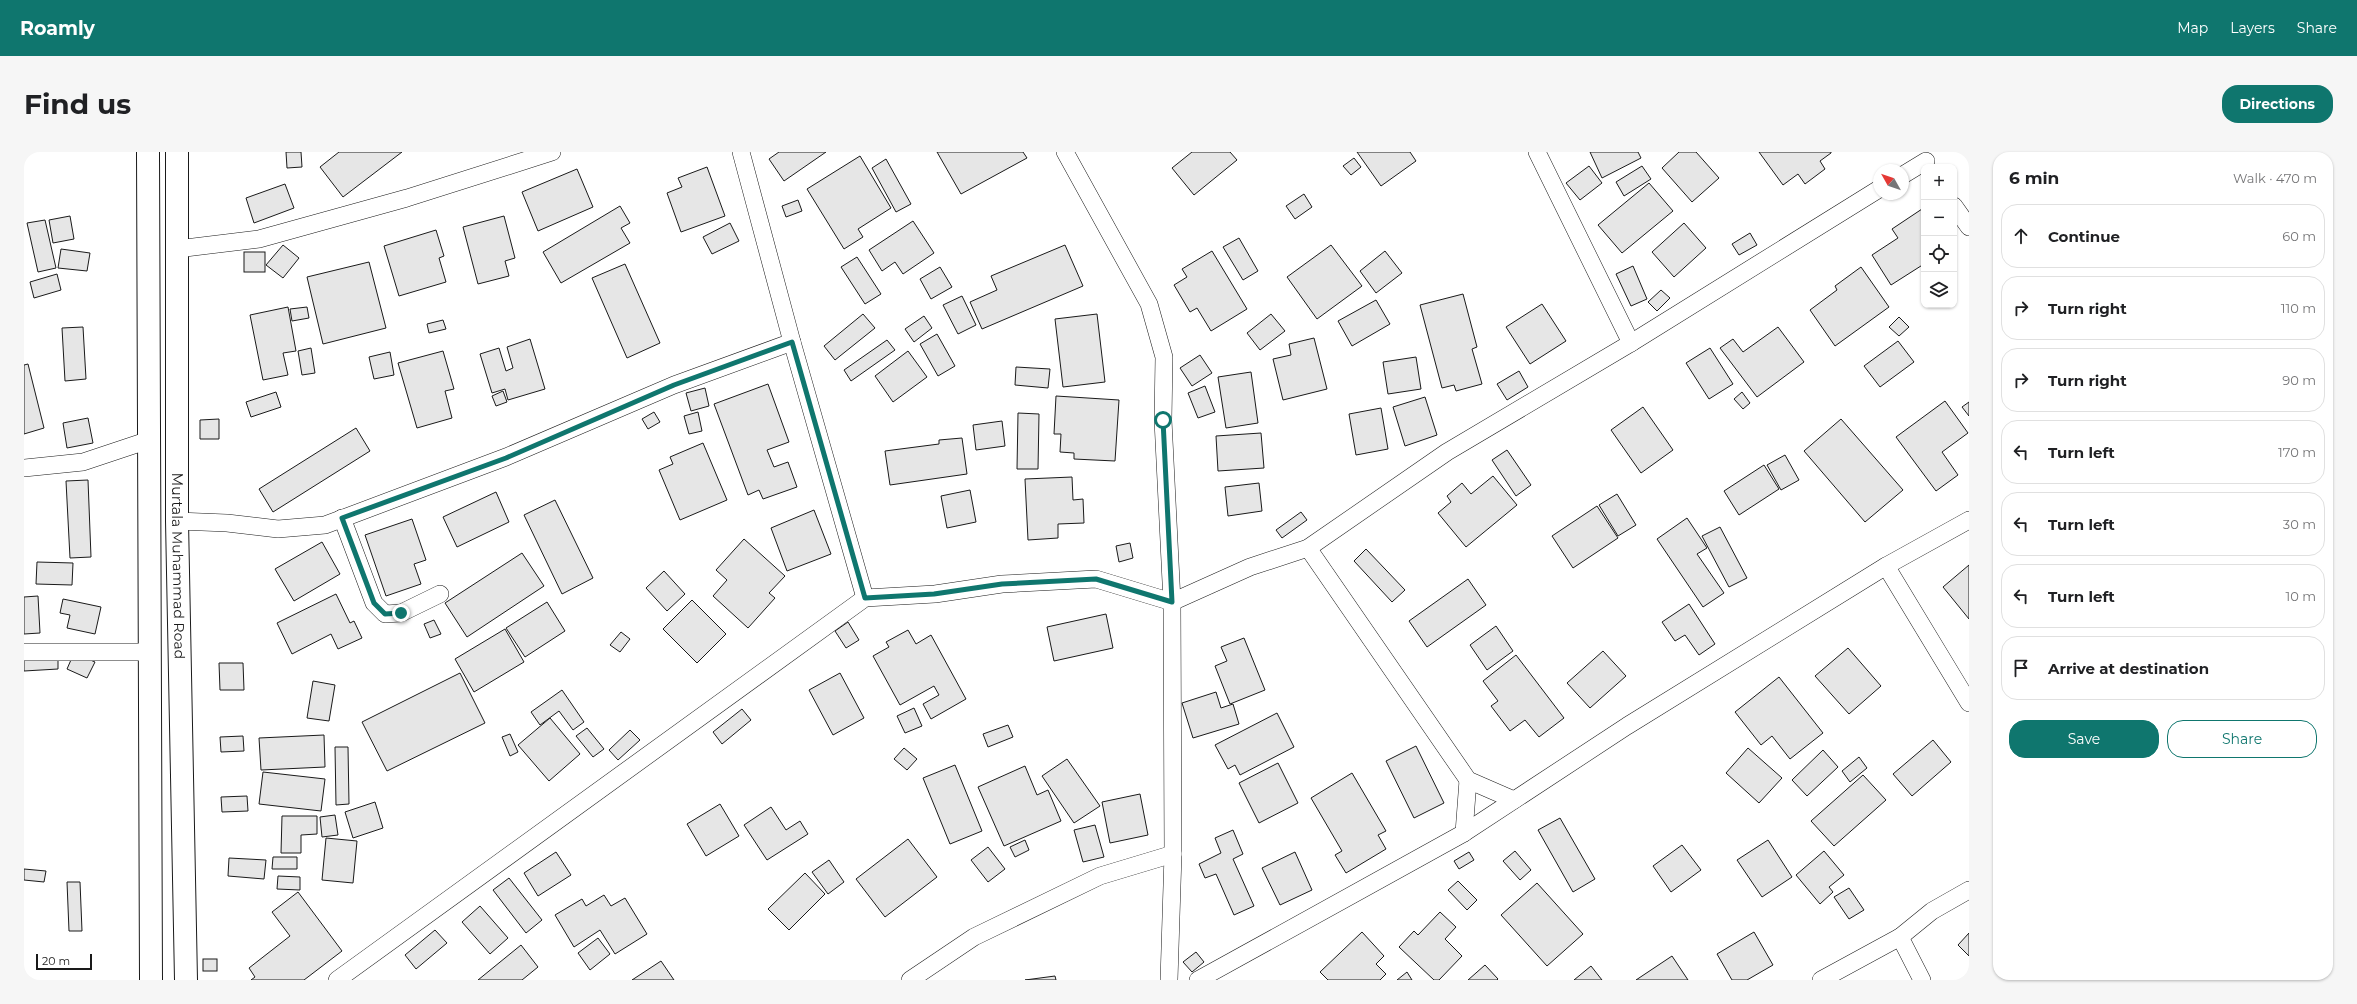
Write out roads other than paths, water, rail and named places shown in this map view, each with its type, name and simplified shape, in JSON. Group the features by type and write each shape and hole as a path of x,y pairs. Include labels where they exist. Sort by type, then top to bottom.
{"highway":[{"name":"Murtala Muhammad Road","path":"148,152 151,980"},
{"name":"Murtala Muhammad Road","path":"177,152 177,521 186,980"}],"street":[{"path":"177,249 259,239 407,198 552,152"},
{"path":"741,152 792,342 865,598"},
{"path":"1065,152 1149,304 1164,357 1163,420 1172,602 1174,854 1170,980"},
{"path":"1537,152 1631,343"},
{"path":"1909,171 1925,160"},
{"path":"337,980 865,598 934,594 1002,584 1096,579 1172,602 1250,566 1308,548 1447,452 1631,343 1873,193"},
{"path":"1957,210 1969,227"},
{"path":"177,521 227,523 278,529 325,525 506,458 674,385 792,342"},
{"path":"24,468 83,462 149,440"},
{"path":"342,518 374,603 385,614 401,613 440,594"},
{"path":"1198,980 1464,832 1627,726 1886,566 1969,520"},
{"path":"1308,548 1468,780 1514,800"},
{"path":"1886,566 1969,703"},
{"path":"24,652 150,652"},
{"path":"1464,832 1468,780"},
{"path":"910,980 974,937 1100,876 1174,854"},
{"path":"1821,980 1900,937 1932,911 1969,890"},
{"path":"1900,937 1922,980"}]}
